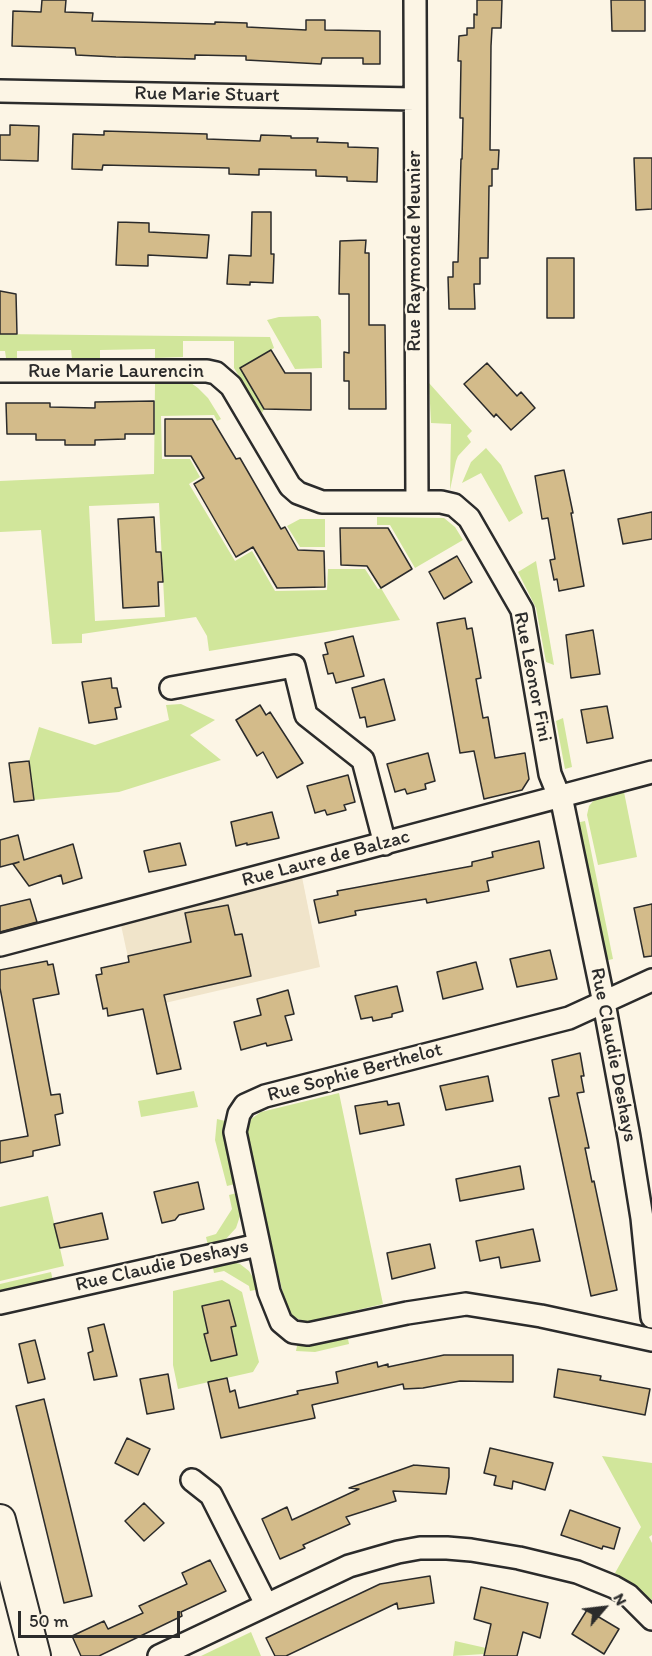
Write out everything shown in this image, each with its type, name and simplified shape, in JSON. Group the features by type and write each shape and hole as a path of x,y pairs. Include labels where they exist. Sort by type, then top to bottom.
{"street":[{"name":"Rue Raymonde Meunier","path":"415,0 417,502"},
{"name":"Rue Marie Stuart","path":"0,91 414,99"},
{"name":"Rue Marie Laurencin","path":"0,371 207,370 216,373 231,386 290,486 298,494 322,502 417,502"},
{"name":"Rue Léonor Fini","path":"417,502 441,502 461,509 469,518 522,610 550,774 554,788 560,796"},
{"path":"171,688 294,666 306,715 363,760 385,844"},
{"name":"Rue Laure de Balzac","path":"0,945 652,772"},
{"name":"Rue Claudie Deshays","path":"560,796 604,1003 642,1218 652,1317"},
{"path":"604,1003 652,980"},
{"name":"Rue Sophie Berthelot","path":"258,1245 235,1132 239,1114 245,1106 265,1096 569,1018 604,1003"},
{"name":"Rue Claudie Deshays","path":"0,1302 258,1245 276,1312 286,1328 300,1334 466,1304 541,1316 652,1340"},
{"path":"192,1480 211,1495 266,1604"},
{"path":"0,1520 35,1656"},
{"path":"159,1656 349,1566 420,1548 447,1548 519,1558 577,1572 628,1595 652,1619"}],"shaded area":[{"path":"302,877 320,967 139,1009 121,925"}],"green space":[{"path":"318,316 321,320 322,368 295,369 267,320 279,317"},
{"path":"0,334 270,337 274,348 240,368 264,409 262,413 234,368 234,341 183,341 183,357 155,358 155,349 100,350 100,358 72,359 71,350 17,351 17,359 6,358 5,351 0,351"},
{"path":"191,383 208,398 221,419 217,421 214,415 161,416 162,459 190,459 200,477 189,484 235,561 252,551 275,591 327,590 328,569 365,569 378,589 381,588 400,620 209,651 207,636 196,617 82,634 82,643 52,644 41,530 0,532 0,481 154,474 155,384","holes":["159,503 165,617 95,621 89,506"]},
{"path":"429,383 472,431 467,436 471,442 456,461 450,490 451,424 431,423"},
{"path":"486,448 501,465 523,513 509,522 481,473 462,483 471,462"},
{"path":"377,517 444,518 455,527 463,540 415,568 390,525 377,525"},
{"path":"300,519 325,519 325,547 300,547 287,526"},
{"path":"536,561 554,665 546,662 536,608 518,572"},
{"path":"181,704 215,720 190,735 221,760 119,792 34,800 29,761 39,727 95,745 169,720 166,705"},
{"path":"563,718 572,767 565,769 556,721"},
{"path":"624,792 637,857 598,865 587,815 589,806 595,799"},
{"path":"585,821 613,959 604,961 576,823"},
{"path":"194,1091 198,1107 141,1117 138,1101"},
{"path":"339,1093 383,1304 306,1322 293,1317 287,1310 245,1135 251,1119 261,1112"},
{"path":"217,1119 225,1121 224,1137 235,1184 227,1186 215,1140"},
{"path":"237,1193 241,1213 236,1228 224,1241 208,1246 206,1237 216,1234 232,1209 229,1195"},
{"path":"48,1196 64,1266 0,1281 0,1207"},
{"path":"230,1261 240,1264 249,1271 260,1289 250,1291 249,1286 224,1271 214,1273 212,1263"},
{"path":"51,1272 53,1281 0,1294 0,1284"},
{"path":"222,1280 242,1292 259,1362 253,1372 178,1389 173,1365 173,1291"},
{"path":"347,1334 349,1344 315,1352 296,1351 298,1341"},
{"path":"602,1456 652,1463 652,1535 649,1537 652,1543 652,1600 615,1573 641,1527"},
{"path":"251,1632 261,1656 201,1656"},
{"path":"455,1641 486,1648 484,1654 453,1656"}],"building":[{"path":"42,0 66,0 65,12 93,13 92,21 247,23 247,27 306,30 306,20 325,20 325,30 380,31 380,64 363,64 363,58 322,58 321,64 246,60 246,56 195,55 195,59 116,57 76,55 75,48 12,46 13,11 41,12"},
{"path":"477,0 502,0 501,28 492,28 491,46 490,150 499,150 498,169 492,169 492,186 489,186 488,258 480,258 480,284 474,284 475,309 449,309 448,277 453,277 453,262 458,262 462,159 463,118 460,118 459,36 467,35 467,28 474,28"},
{"path":"611,0 645,0 645,31 612,31"},
{"path":"10,125 39,126 38,161 0,160 0,135 10,135"},
{"path":"104,131 207,134 207,139 260,141 261,135 291,136 291,138 318,138 317,142 348,143 348,147 378,148 377,182 347,181 347,177 316,176 316,170 259,169 259,175 229,174 229,168 103,165 102,170 72,169 73,134 104,135"},
{"path":"634,158 652,158 652,209 636,210"},
{"path":"252,212 271,212 271,254 274,254 273,283 227,284 229,255 251,256"},
{"path":"118,222 149,223 149,232 209,235 207,258 148,255 148,266 116,265"},
{"path":"366,240 365,253 369,253 369,325 385,325 386,409 349,409 349,381 344,381 344,352 349,353 349,294 339,294 340,241"},
{"path":"547,258 574,258 574,318 547,318"},
{"path":"0,291 16,294 17,334 0,334"},
{"path":"271,350 285,373 311,373 311,410 264,409 240,368"},
{"path":"487,363 517,396 521,392 535,408 511,430 496,414 494,417 464,384"},
{"path":"154,401 154,434 125,434 125,439 95,440 95,445 65,445 65,440 36,440 36,434 7,434 6,403 50,403 50,407 95,408 95,402"},
{"path":"165,419 212,419 236,459 240,458 281,529 285,527 298,550 324,551 325,587 277,588 253,547 236,557 194,484 204,478 191,456 165,456"},
{"path":"564,470 584,586 559,591 550,560 555,559 548,518 542,519 535,476"},
{"path":"652,512 652,539 623,544 618,519"},
{"path":"154,517 156,552 161,552 163,582 158,582 159,606 123,608 118,519"},
{"path":"340,528 388,528 412,569 381,588 367,566 341,565"},
{"path":"457,556 472,582 444,599 429,572"},
{"path":"465,618 467,629 472,628 481,678 476,679 483,718 488,717 495,758 525,753 529,779 522,790 484,799 474,751 460,753 437,623"},
{"path":"593,630 600,674 571,678 566,635"},
{"path":"353,636 364,676 336,683 333,673 328,674 323,655 328,654 325,643"},
{"path":"111,678 112,688 117,688 121,707 115,708 117,719 89,723 82,682"},
{"path":"384,679 395,720 367,727 365,717 360,718 352,688"},
{"path":"260,705 266,715 270,712 303,763 277,778 263,752 257,756 236,720"},
{"path":"607,706 613,738 587,743 581,710"},
{"path":"428,753 435,781 425,784 426,789 407,794 405,789 395,792 387,764"},
{"path":"29,761 34,800 14,802 9,763"},
{"path":"348,775 355,802 344,805 346,810 327,815 325,810 315,813 307,786"},
{"path":"272,812 279,838 236,846 231,822"},
{"path":"18,835 24,860 73,844 82,878 63,884 61,875 29,886 13,864 19,862 0,867 0,840"},
{"path":"539,841 544,868 487,881 489,891 427,903 426,899 355,911 356,915 319,923 314,900 338,895 337,891 472,866 472,862 493,857 492,852"},
{"path":"180,843 186,865 149,872 144,851"},
{"path":"30,899 37,922 0,932 0,906"},
{"path":"652,904 652,956 644,957 634,908"},
{"path":"228,905 235,935 242,934 251,976 164,995 181,1069 157,1074 143,1009 108,1016 107,1008 103,1009 96,975 102,974 101,968 129,962 128,956 191,942 185,913"},
{"path":"550,950 557,979 517,987 510,959"},
{"path":"47,961 48,965 53,964 59,994 33,999 51,1095 60,1094 63,1113 55,1115 60,1145 33,1151 33,1156 0,1163 0,1141 28,1136 0,988 0,970"},
{"path":"476,962 483,989 443,999 437,972"},
{"path":"397,986 403,1011 392,1014 392,1017 373,1021 372,1017 361,1019 355,996"},
{"path":"288,990 294,1014 285,1016 292,1040 267,1046 266,1043 241,1050 234,1022 261,1015 257,999"},
{"path":"580,1053 584,1092 577,1093 589,1148 585,1148 617,1290 591,1296 549,1098 559,1096 552,1060"},
{"path":"488,1076 493,1101 446,1110 440,1086"},
{"path":"387,1101 388,1105 399,1103 404,1125 360,1134 355,1106"},
{"path":"520,1166 524,1189 460,1201 456,1179"},
{"path":"198,1182 204,1209 179,1215 175,1220 162,1223 154,1192"},
{"path":"102,1213 108,1239 60,1248 54,1224"},
{"path":"533,1229 540,1261 501,1268 499,1257 480,1261 476,1241"},
{"path":"430,1244 435,1268 392,1279 387,1253"},
{"path":"229,1300 236,1326 231,1327 237,1355 211,1361 204,1334 208,1333 202,1306"},
{"path":"104,1324 117,1376 94,1380 88,1353 93,1351 88,1328"},
{"path":"35,1340 45,1379 28,1383 19,1344"},
{"path":"444,1355 513,1355 513,1382 460,1381 404,1389 403,1384 312,1405 315,1418 221,1438 208,1382 227,1378 230,1392 235,1390 239,1408 298,1394 297,1391 338,1383 336,1372 377,1362 378,1367 388,1364 388,1367"},
{"path":"558,1369 601,1376 600,1380 650,1389 645,1415 554,1397"},
{"path":"168,1374 174,1409 147,1414 140,1379"},
{"path":"44,1399 92,1596 64,1603 16,1406"},
{"path":"127,1438 150,1449 138,1475 115,1463"},
{"path":"490,1448 553,1463 545,1490 513,1481 512,1489 494,1485 496,1476 484,1473"},
{"path":"414,1465 449,1468 446,1494 393,1491 396,1501 346,1517 350,1524 303,1545 305,1548 280,1559 262,1519 287,1507 292,1520 359,1489 349,1488"},
{"path":"144,1503 164,1523 144,1541 125,1521"},
{"path":"570,1510 620,1528 614,1549 603,1546 602,1549 561,1535"},
{"path":"210,1560 226,1591 181,1612 182,1616 99,1656 81,1656 72,1636 104,1621 108,1629 143,1613 139,1606 187,1584 182,1573"},
{"path":"430,1576 434,1603 398,1609 397,1603 286,1656 275,1656 266,1638 380,1584"},
{"path":"481,1587 548,1603 540,1638 523,1632 517,1656 484,1656 491,1624 474,1619"},
{"path":"587,1610 619,1629 604,1654 572,1634"}]}
